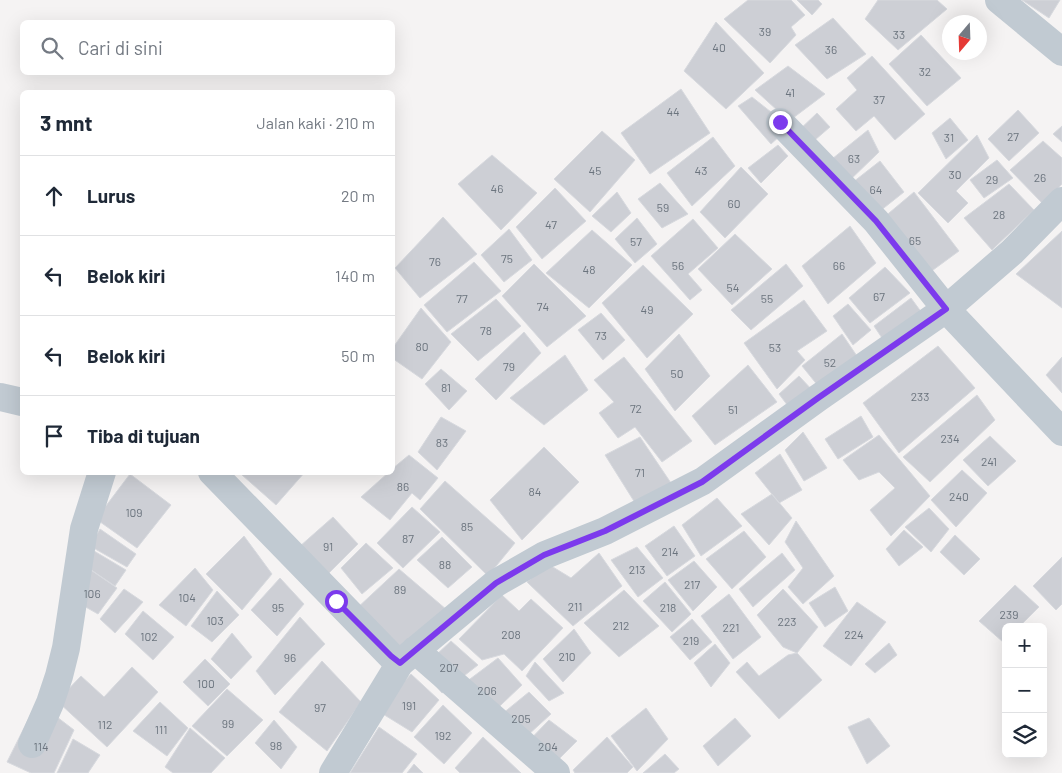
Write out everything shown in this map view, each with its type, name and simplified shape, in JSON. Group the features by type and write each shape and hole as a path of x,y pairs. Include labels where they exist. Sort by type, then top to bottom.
{"street":[{"path":"999,0 1062,52"},
{"path":"780,122 876,221 946,309 1062,432"},
{"path":"333,773 408,657 496,583 544,555 605,531 702,482 946,309 1012,252 1062,201"},
{"path":"0,397 20,402"},
{"path":"32,744 50,703 59,676 67,639 84,529 101,475"},
{"path":"215,475 391,656 408,657 556,773"}],"building":[{"path":"748,0 791,0 805,15 791,27 796,35 770,63 724,19"},
{"path":"797,0 818,0 822,4 812,15"},
{"path":"878,0 937,0 947,9 898,50 865,19"},
{"path":"1022,0 1060,0 1049,18"},
{"path":"833,18 866,54 827,79 795,45"},
{"path":"716,22 764,73 726,109 684,71"},
{"path":"921,35 942,58 942,60 944,60 961,78 927,106 889,64"},
{"path":"872,56 925,114 895,140 874,116 856,131 836,109 857,90 847,78"},
{"path":"788,66 825,94 789,121 755,90"},
{"path":"681,89 710,133 650,174 621,133"},
{"path":"752,97 790,127 771,144 738,106"},
{"path":"1018,110 1039,133 1009,161 988,139"},
{"path":"817,113 830,127 808,146 796,133"},
{"path":"950,118 968,140 946,159 932,133"},
{"path":"1062,126 1062,142 1053,134"},
{"path":"868,130 879,152 846,184 827,163"},
{"path":"602,131 635,160 590,212 554,179"},
{"path":"977,135 989,158 956,191 968,203 948,223 918,193"},
{"path":"713,137 735,166 692,206 667,173"},
{"path":"1043,141 1062,158 1062,184 1043,204 1010,170"},
{"path":"778,145 788,156 761,183 748,168"},
{"path":"492,155 537,193 501,230 458,184"},
{"path":"997,160 1013,178 984,198 970,180"},
{"path":"880,161 904,192 875,215 848,186"},
{"path":"741,167 768,194 725,238 700,212"},
{"path":"660,183 688,214 662,228 638,199"},
{"path":"1009,184 1034,210 992,250 964,218"},
{"path":"555,188 586,221 542,259 516,227"},
{"path":"617,192 631,213 611,232 592,216"},
{"path":"914,192 959,251 914,284 870,229"},
{"path":"443,217 477,254 420,298 395,268"},
{"path":"637,218 657,244 635,263 615,239"},
{"path":"693,219 718,248 688,274 702,290 690,300 651,256"},
{"path":"850,226 876,263 828,304 802,266"},
{"path":"509,229 532,260 504,282 481,255"},
{"path":"592,230 632,265 589,308 546,273"},
{"path":"1062,231 1062,308 1016,274"},
{"path":"735,234 772,269 732,305 698,269"},
{"path":"474,262 501,291 447,332 424,305"},
{"path":"534,264 586,316 547,347 502,296"},
{"path":"786,264 803,286 751,330 731,310"},
{"path":"643,265 693,314 647,358 602,303"},
{"path":"885,267 910,293 870,323 849,298"},
{"path":"911,298 922,313 884,341 874,326"},
{"path":"496,299 521,326 478,361 451,334"},
{"path":"804,300 827,331 797,351 805,360 777,389 744,343"},
{"path":"848,304 871,330 853,345 833,316"},
{"path":"421,308 451,342 422,379 395,360 395,345"},
{"path":"601,313 625,340 603,360 578,330"},
{"path":"524,332 541,353 496,400 475,379"},
{"path":"679,334 710,376 675,411 645,369"},
{"path":"842,334 859,359 819,387 802,366"},
{"path":"938,346 975,388 899,453 863,403"},
{"path":"565,355 588,390 544,425 510,398"},
{"path":"624,357 692,441 662,462 635,427 618,438 599,413 614,402 594,380"},
{"path":"1062,357 1062,393 1046,375"},
{"path":"748,365 777,402 715,445 692,416"},
{"path":"441,369 467,391 449,410 425,384"},
{"path":"799,376 814,392 791,410 779,394"},
{"path":"977,395 995,420 930,482 903,457"},
{"path":"861,416 873,437 838,459 825,439"},
{"path":"441,417 466,431 437,470 418,452"},
{"path":"803,432 827,468 804,481 785,450"},
{"path":"879,435 930,496 891,536 870,510 895,488 879,472 859,480 843,460"},
{"path":"990,436 1016,461 988,486 963,460"},
{"path":"640,437 675,489 637,506 605,455"},
{"path":"544,447 579,482 522,540 490,500"},
{"path":"780,454 802,490 779,503 755,473"},
{"path":"409,455 438,478 420,500 412,493 390,520 361,497 386,475 395,475 395,467"},
{"path":"962,470 987,493 956,527 931,500"},
{"path":"129,475 171,505 137,548 96,519"},
{"path":"242,475 302,475 276,505"},
{"path":"445,481 515,543 488,576 420,509"},
{"path":"772,494 792,518 769,545 741,514"},
{"path":"717,498 742,526 701,556 682,525"},
{"path":"412,507 440,532 403,568 377,543"},
{"path":"929,508 949,529 931,552 905,527"},
{"path":"333,517 358,544 327,575 299,547"},
{"path":"796,521 834,576 803,604 788,587 803,568 785,542"},
{"path":"674,526 695,556 667,576 645,546"},
{"path":"100,529 136,554 127,567 90,546"},
{"path":"904,530 923,547 899,566 886,549"},
{"path":"744,531 766,557 732,589 706,559"},
{"path":"955,535 980,559 964,575 940,552"},
{"path":"244,536 272,574 242,610 206,574"},
{"path":"442,537 472,567 448,588 417,560"},
{"path":"366,543 393,568 362,594 341,568"},
{"path":"637,547 663,578 638,597 611,560"},
{"path":"89,548 126,570 115,586 81,563"},
{"path":"599,553 622,586 573,626 527,582 548,564 571,578"},
{"path":"782,553 795,570 753,607 739,589"},
{"path":"1062,557 1062,604 1056,610 1033,586"},
{"path":"694,561 717,587 693,611 668,580"},
{"path":"82,564 117,588 98,614 68,597"},
{"path":"195,568 213,590 186,626 159,605"},
{"path":"399,569 447,610 399,651 355,610"},
{"path":"280,578 304,604 277,636 251,610"},
{"path":"665,582 691,614 672,632 643,601"},
{"path":"1015,585 1039,607 1023,623 1002,623 1002,641 979,621"},
{"path":"835,587 848,611 825,627 809,603"},
{"path":"124,589 143,602 115,633 100,619"},
{"path":"783,589 818,627 797,653 783,647 757,615"},
{"path":"624,590 659,626 619,657 584,623"},
{"path":"217,591 239,615 212,642 191,626"},
{"path":"729,594 761,637 733,659 701,616"},
{"path":"502,595 519,611 531,599 563,628 522,671 504,654 482,660 459,639"},
{"path":"857,602 886,622 851,666 823,646"},
{"path":"143,611 174,637 153,660 125,634"},
{"path":"300,617 325,644 275,695 256,671"},
{"path":"692,619 712,642 690,660 670,637"},
{"path":"574,629 591,653 563,682 543,659"},
{"path":"232,633 252,657 231,679 211,659"},
{"path":"451,641 478,665 442,693 421,669"},
{"path":"889,643 897,655 875,673 865,664"},
{"path":"715,644 730,663 711,687 694,663"},
{"path":"797,653 822,680 779,719 736,672 747,662 759,676 788,655"},
{"path":"498,658 522,685 483,722 450,694"},
{"path":"205,659 230,684 208,706 183,682"},
{"path":"322,661 361,702 327,751 279,712"},
{"path":"535,662 564,693 549,701 526,676"},
{"path":"132,667 158,692 107,747 57,701 81,676 104,697"},
{"path":"411,674 439,700 412,732 378,711"},
{"path":"227,689 263,720 227,756 192,726"},
{"path":"529,692 551,714 516,746 491,723"},
{"path":"160,702 188,728 167,756 133,731"},
{"path":"443,705 472,733 444,764 414,737"},
{"path":"34,708 57,717 74,730 54,773 31,773 7,762"},
{"path":"646,708 668,739 637,771 611,736"},
{"path":"735,718 751,736 718,766 703,746"},
{"path":"869,718 890,746 867,764 848,727"},
{"path":"274,720 297,747 281,769 255,743"},
{"path":"549,720 577,741 545,773 519,751"},
{"path":"379,727 417,754 402,773 350,773"},
{"path":"190,728 225,758 211,773 173,773 165,767"},
{"path":"483,737 521,773 460,773 455,768"},
{"path":"607,737 633,767 627,773 575,773 573,770"},
{"path":"73,739 100,755 88,773 57,773"},
{"path":"665,754 679,769 674,773 643,773"},
{"path":"414,764 423,773 407,773"}],"route":[{"path":"336,601 400,663 496,583 544,555 605,531 702,482 946,309 876,221 780,122"}]}
